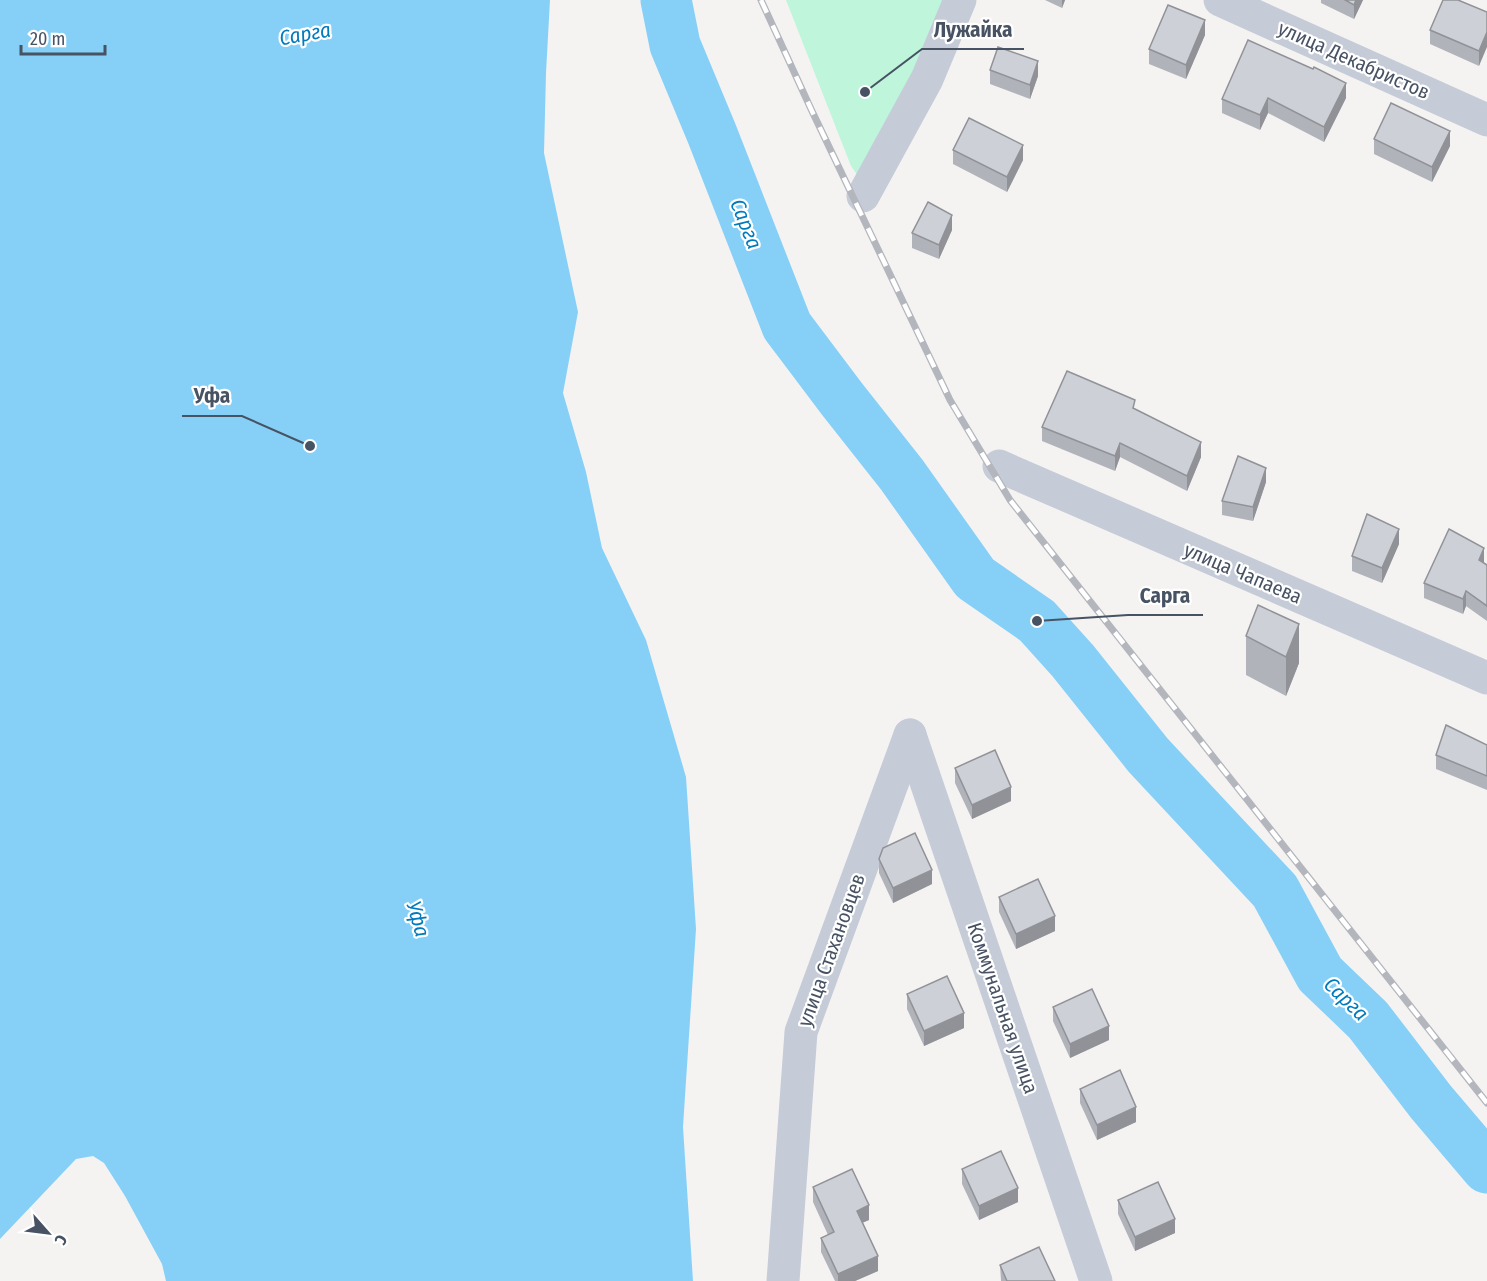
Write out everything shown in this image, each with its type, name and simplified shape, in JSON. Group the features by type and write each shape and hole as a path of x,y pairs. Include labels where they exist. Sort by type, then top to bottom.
{"street":[{"path":"863,196 927,79 960,0"},
{"name":"улица Декабристов","path":"1220,0 1487,120"},
{"name":"улица Чапаева","path":"999,466 1487,678"},
{"name":"улица Стахановцев","path":"783,1281 801,1032 910,735"},
{"name":"Коммунальная улица","path":"910,735 1096,1281"}],"green space":[{"path":"786,0 945,0 918,67 858,176 851,166"}],"water":[{"path":"0,0 550,0 544,153 578,312 563,393 586,472 602,548 646,640 686,777 696,929 683,1127 693,1281 166,1281 162,1264 125,1196 104,1163 93,1156 76,1159 0,1239"}],"building":[{"path":"1345,0 1356,0 1354,5"},
{"path":"1443,0 1458,0 1487,12 1487,32 1479,51 1430,30"},
{"path":"1168,5 1205,20 1186,65 1149,49"},
{"path":"1248,40 1346,83 1324,127 1268,98 1260,115 1222,99"},
{"path":"998,47 1038,61 1030,85 990,70"},
{"path":"1391,103 1450,131 1432,167 1374,139"},
{"path":"969,118 1023,145 1007,177 953,150"},
{"path":"928,202 952,215 939,245 912,233"},
{"path":"1067,371 1135,400 1133,408 1201,442 1187,476 1120,443 1115,456 1042,427"},
{"path":"1238,456 1266,468 1253,507 1222,501"},
{"path":"1367,514 1399,529 1382,568 1352,556"},
{"path":"1449,529 1484,548 1479,560 1487,565 1487,606 1466,591 1463,599 1424,583"},
{"path":"1258,605 1299,624 1286,657 1246,636"},
{"path":"1446,725 1487,745 1487,776 1436,755"},
{"path":"995,750 1011,787 972,805 955,768"},
{"path":"915,833 932,870 893,888 879,859 883,848"},
{"path":"1038,879 1055,916 1016,934 999,897"},
{"path":"947,976 964,1013 924,1031 907,994"},
{"path":"1092,989 1109,1026 1070,1044 1053,1007"},
{"path":"1120,1070 1136,1107 1097,1125 1080,1089"},
{"path":"1001,1151 1018,1188 979,1206 962,1169"},
{"path":"852,1169 869,1205 857,1211 878,1256 838,1274 821,1238 834,1232 813,1187"},
{"path":"1158,1182 1175,1219 1135,1237 1118,1200"},
{"path":"1039,1247 1055,1281 1007,1281 1000,1265"}],"waterway":[{"name":"Сарга","path":"666,0 675,45 787,326 902,475 975,578 1037,621 1073,661 1148,755 1275,891 1320,974 1368,1020 1431,1102 1487,1168"}],"railway":[{"path":"761,0 950,400 1010,500 1487,1103"}],"place":[{"name":"Лужайка","path":"865,92"},
{"name":"Уфа","path":"310,446"},
{"name":"Сарга","path":"1037,621"}]}
